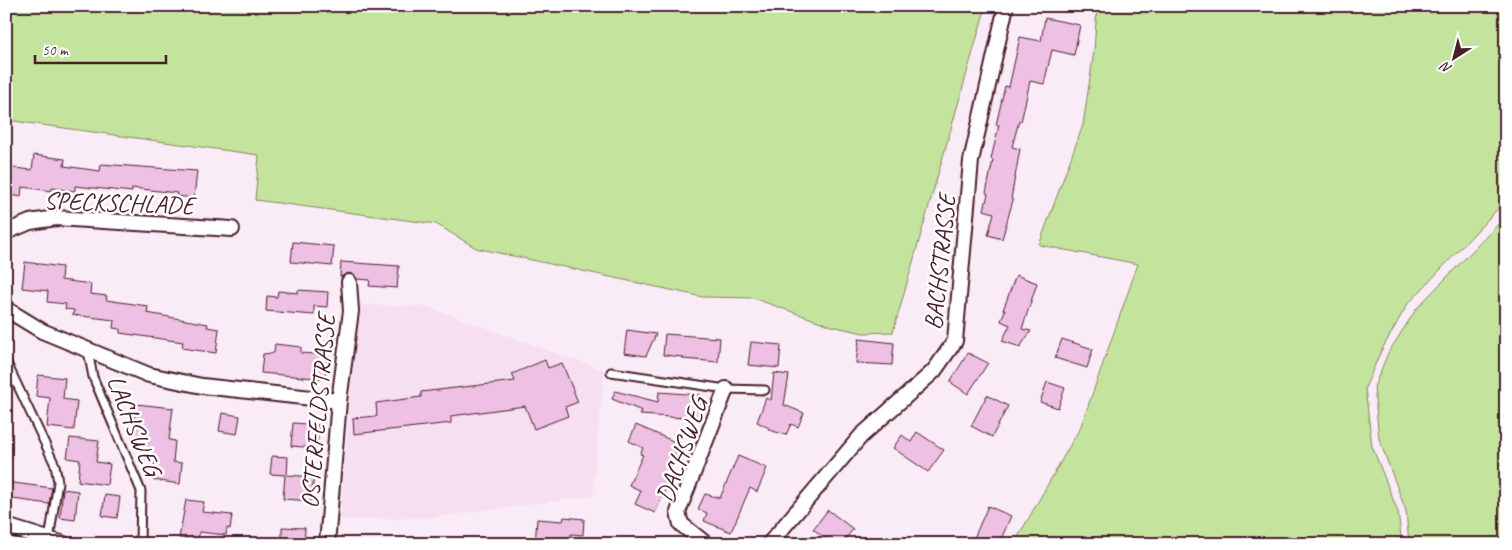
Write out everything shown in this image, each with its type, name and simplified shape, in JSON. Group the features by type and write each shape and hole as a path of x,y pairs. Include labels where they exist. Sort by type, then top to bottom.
{"street":[{"name":"BACHSTRASSE","path":"770,544 861,436 934,370 955,341 971,161 1006,6"},
{"name":"SPECKSCHLADE","path":"6,232 30,222 56,218 232,229"},
{"name":"OSTERFELDSTRASSE","path":"328,544 339,401 351,311 349,282"},
{"path":"6,309 42,331 149,375 202,386 339,401"},
{"name":"DACHSWEG","path":"706,544 681,524 678,512 726,389"},
{"path":"6,526 64,544"}],"lane":[{"name":"LACHSWEG","path":"88,351 93,378 141,490 140,544"},
{"path":"6,361 55,465 58,482 49,540"},
{"name":"DACHSWEG","path":"611,372 726,389 765,390"}],"shaded area":[{"path":"358,305 426,306 604,370 593,496 429,518 340,520"}],"green space":[{"path":"6,6 986,6 893,332 863,333 832,326 753,298 703,297 476,248 436,224 255,200 259,155 6,120"},
{"path":"1097,6 1506,6 1506,200 1407,305 1381,351 1365,388 1372,446 1398,512 1402,544 1014,544 1081,426 1138,264 1039,245 1083,125 1094,51"},
{"path":"1506,216 1506,544 1409,544 1406,511 1379,439 1374,387 1388,353 1417,308"},
{"path":"6,534 36,544 6,544"}],"building":[{"path":"1045,18 1080,25 1074,55 1052,50 1044,84 1030,81 1021,122 1019,121 1012,147 1020,149 1011,199 1013,200 1002,239 988,235 994,213 984,210 993,160 991,159 999,125 996,125 1005,86 1009,87 1020,37 1041,41"},
{"path":"34,155 65,159 64,166 100,171 101,164 197,171 194,198 176,196 177,193 132,188 132,192 75,186 75,191 52,188 52,191 22,187 21,197 6,194 6,167 32,170"},
{"path":"293,242 334,246 332,266 291,262"},
{"path":"25,262 62,267 61,280 91,284 90,294 107,296 106,300 148,306 147,313 208,324 207,327 219,329 216,353 182,348 183,342 120,333 120,329 113,328 114,320 73,315 74,310 65,309 66,304 47,302 48,291 22,288"},
{"path":"341,262 399,266 397,288 369,286 370,280 357,279 349,273 340,277"},
{"path":"1016,275 1037,283 1022,329 1031,331 1020,347 1002,341 1010,325 1001,321 1005,310 1003,310"},
{"path":"298,290 328,292 327,307 314,306 314,315 266,311 267,296 277,297 278,291 298,293"},
{"path":"627,330 656,334 646,356 624,353"},
{"path":"665,334 720,338 718,362 663,355"},
{"path":"859,339 894,343 892,365 856,363"},
{"path":"1062,339 1093,349 1087,368 1055,358"},
{"path":"751,342 781,345 779,368 748,365"},
{"path":"275,344 301,347 301,353 328,355 325,379 261,373 263,354 274,353"},
{"path":"968,353 988,363 968,394 950,382"},
{"path":"545,360 548,368 562,363 578,402 565,407 568,416 534,429 525,406 451,416 451,423 354,434 353,418 377,416 376,403 421,397 421,392 515,381 512,374"},
{"path":"774,373 789,375 784,405 804,413 798,427 791,424 786,435 769,430 769,428 757,422 766,398 771,400"},
{"path":"38,375 65,378 63,399 77,401 74,430 47,427 50,398 36,396"},
{"path":"1047,382 1065,388 1058,408 1040,402"},
{"path":"615,391 658,402 659,392 701,395 699,419 640,415 642,411 612,399"},
{"path":"987,395 1008,406 992,437 971,426"},
{"path":"136,404 173,408 169,440 175,441 173,462 182,463 180,484 153,480 155,460 143,458 146,437 132,436"},
{"path":"222,413 240,416 237,434 219,431"},
{"path":"293,423 319,425 317,448 291,446"},
{"path":"636,425 680,444 664,482 668,484 655,513 635,504 641,491 629,485 643,455 640,454 643,448 629,441"},
{"path":"917,432 944,450 928,472 893,448 902,435 911,442"},
{"path":"70,438 99,441 96,462 110,464 107,485 78,481 80,460 67,458"},
{"path":"272,456 288,457 287,475 314,477 311,501 283,499 285,475 270,474"},
{"path":"738,456 767,468 757,492 750,488 731,532 704,521 707,513 698,509 705,494 720,498"},
{"path":"6,482 52,488 49,504 6,498"},
{"path":"63,489 78,491 75,520 60,518"},
{"path":"105,495 120,497 117,518 102,516"},
{"path":"186,500 204,502 202,512 232,515 230,529 227,528 226,535 199,532 198,540 179,538"},
{"path":"988,506 1011,516 999,544 988,544 974,538"},
{"path":"828,510 853,529 842,544 833,544 813,529"},
{"path":"564,517 584,519 583,535 571,534 570,544 535,544 537,519 563,521"},
{"path":"282,527 305,528 304,544 282,544"}]}
